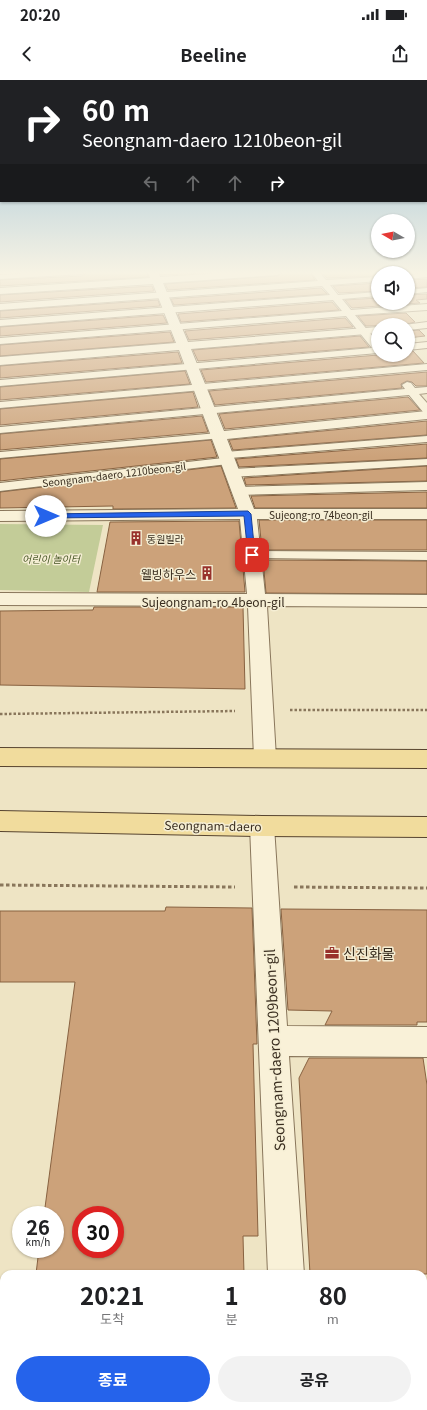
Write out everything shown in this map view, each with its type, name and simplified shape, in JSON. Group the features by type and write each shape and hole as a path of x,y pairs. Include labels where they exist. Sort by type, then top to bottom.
{"main road":[{"path":"0,757 427,759"},
{"name":"Seongnam-daero","path":"0,822 427,827"}],"street":[{"path":"178,334 210,411 248,514 257,601 265,758"},
{"path":"0,361 326,334"},
{"path":"218,436 427,415"},
{"name":"Sujeong-ro 74beon-gil","path":"0,516 427,514"},
{"name":"Sujeongnam-ro 4beon-gil","path":"0,599 427,601"},
{"name":"Seongnam-daero 1209beon-gil","path":"262,826 286,1270"},
{"path":"274,1041 427,1042"}],"lane":[{"path":"0,341 87,334"},
{"path":"415,347 427,346"},
{"path":"0,383 371,351"},
{"path":"389,362 427,410"},
{"path":"0,405 427,367"},
{"path":"0,430 427,390"},
{"path":"0,455 218,436"},
{"name":"Seongnam-daero 1210beon-gil","path":"0,488 427,439"},
{"name":"Seongnam-daero 1210beon-gil","path":"228,463 427,462"},
{"path":"239,491 427,486"},
{"path":"252,555 427,556"}],"path":[{"path":"0,714 263,710 427,710"},
{"path":"0,884 427,888"}],"green space":[{"name":"어린이 놀이터","path":"0,524 103,525 89,592 0,590"}],"building":[{"path":"0,334 25,334 0,336"},
{"path":"143,334 171,334 174,342 0,356 0,345"},
{"path":"186,334 264,334 189,340"},
{"path":"415,334 423,334 425,336 415,337"},
{"path":"360,336 369,347 198,361 193,350"},
{"path":"178,352 182,363 0,378 0,366"},
{"path":"415,353 424,363 206,382 201,370 371,356 371,362 415,362"},
{"path":"185,371 190,384 0,400 0,387"},
{"path":"427,372 427,386 416,386 412,382 407,381 401,384 402,388 215,405 209,391"},
{"path":"193,392 198,407 0,425 0,409"},
{"path":"408,397 420,410 225,429 219,414"},
{"path":"202,416 208,432 0,450 0,434"},
{"path":"427,421 427,435 233,450 229,440"},
{"path":"211,440 217,457 0,481 0,459"},
{"path":"427,444 427,458 239,467 236,459"},
{"path":"221,466 236,508 113,509 113,506 0,508 0,492"},
{"path":"427,466 427,481 246,485 244,478"},
{"path":"427,492 427,508 255,508 251,496"},
{"path":"259,520 427,520 427,550 262,550"},
{"path":"239,521 245,592 97,592 110,522"},
{"path":"263,560 427,561 427,594 266,593"},
{"path":"94,607 243,607 245,689 0,685 0,611 93,610"},
{"path":"166,907 252,908 257,1044 253,1044 258,1236 243,1236 244,1270 36,1270 38,1258 64,1258 64,1206 45,1206 75,982 0,982 0,911 165,911"},
{"path":"281,909 427,910 427,1022 417,1022 417,1025 325,1025 332,1011 288,1010"},
{"path":"309,1058 423,1058 427,1085 427,1270 310,1270 299,1078"}],"place":[{"name":"동원빌라","path":"136,538"},
{"name":"웰빙하우스","path":"207,573"},
{"name":"신진화물","path":"332,953"}],"route":[{"path":"46,516 248,514 252,555"}]}
